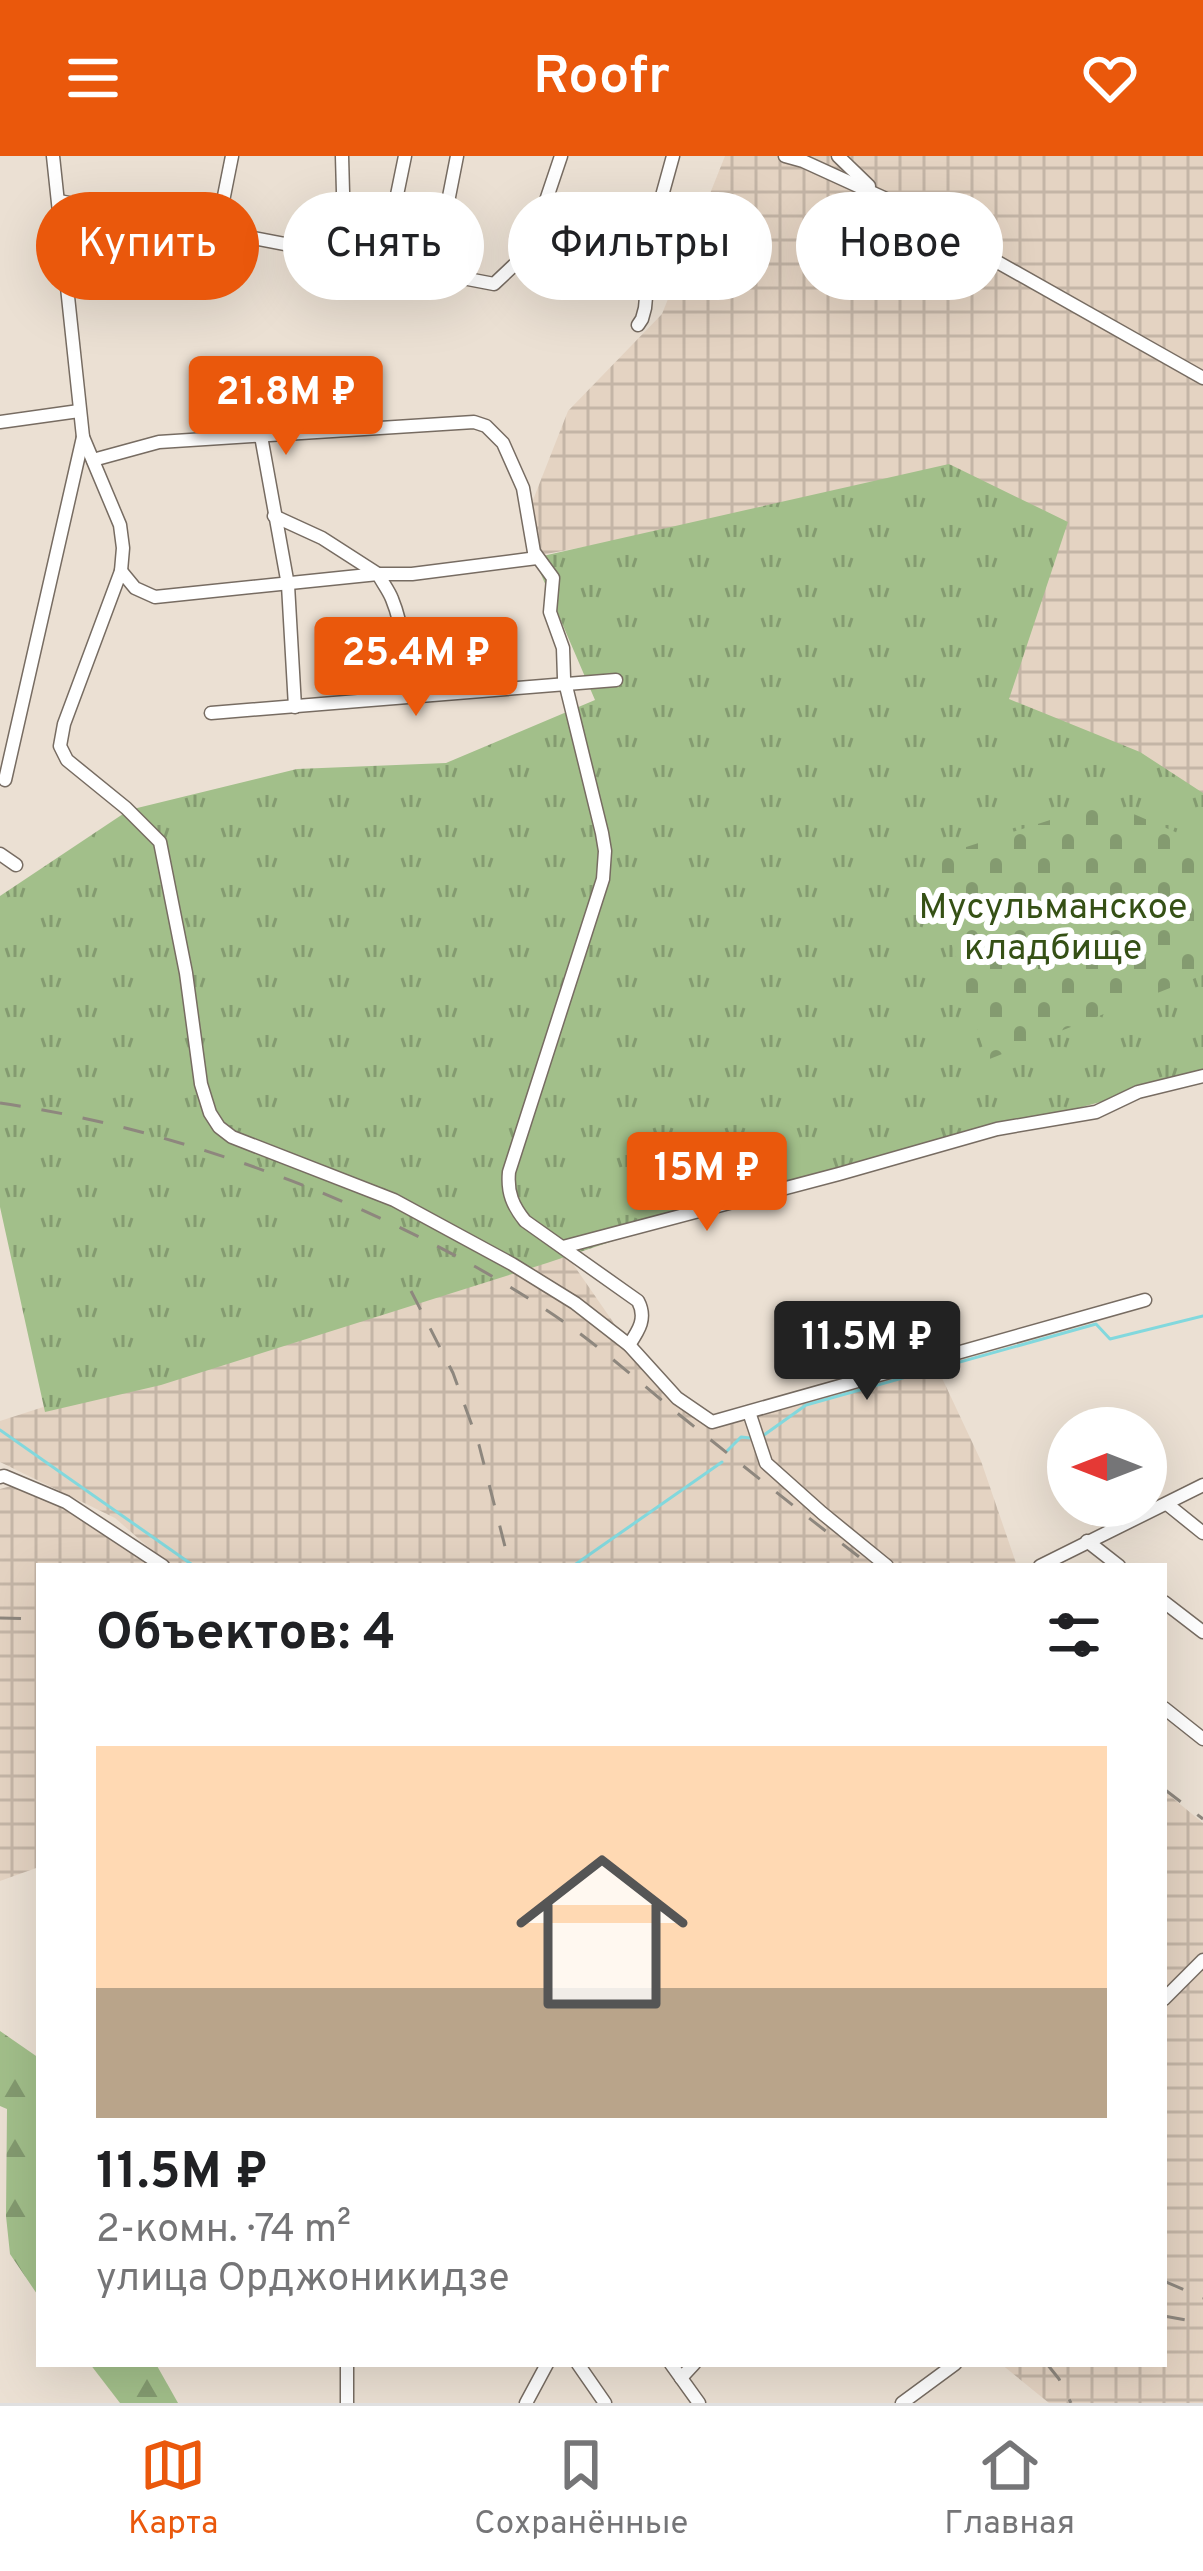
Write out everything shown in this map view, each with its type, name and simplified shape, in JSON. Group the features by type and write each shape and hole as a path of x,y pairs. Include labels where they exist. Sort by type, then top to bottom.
{"street":[{"path":"52,156 58,192"},
{"path":"225,192 232,156"},
{"path":"342,156 343,192"},
{"path":"398,192 405,156"},
{"path":"450,192 457,156"},
{"path":"484,282 494,284 529,251 561,156"},
{"path":"638,325 645,308 652,232 673,156"},
{"path":"785,156 871,192"},
{"path":"838,156 877,192"},
{"path":"1003,265 1203,378"},
{"path":"68,300 83,437 120,525 123,548 121,571 60,746 67,760 152,832 164,854 201,1084 218,1127 232,1137 394,1200 512,1264 575,1303 629,1345 677,1398 712,1422 1145,1300"},
{"path":"0,422 79,411"},
{"path":"93,460 159,442 474,422 496,434 524,488 537,558 553,578 550,612 563,648 566,684 604,851 603,879 508,1184 525,1221 638,1301 643,1319 629,1345"},
{"path":"261,436 288,585 296,707"},
{"path":"5,780 83,437"},
{"path":"274,516 322,538 377,574 393,601 406,660 404,696"},
{"path":"121,571 135,588 155,597 537,558"},
{"path":"393,601 398,586 412,574"},
{"path":"211,713 616,680"},
{"path":"0,854 16,865"},
{"path":"563,1247 997,1129 1096,1112 1138,1092 1203,1076"},
{"path":"749,1412 766,1463 883,1563"},
{"path":"1,1473 66,1502 158,1563"},
{"path":"1203,1485 1167,1504 1203,1533"},
{"path":"1046,1563 1117,1527"},
{"path":"1087,1541 1115,1563"},
{"path":"1167,1604 1203,1632"},
{"path":"1167,1710 1203,1739"},
{"path":"1167,1996 1203,1960"},
{"path":"347,2367 347,2403"},
{"path":"526,2403 545,2367"},
{"path":"580,2367 605,2403"},
{"path":"673,2367 699,2403"},
{"path":"681,2378 691,2367"},
{"path":"902,2403 951,2367"}],"shaded area":[{"path":"725,156 1203,156 1203,807 1000,710 946,480 535,556 533,500 568,411 662,314 668,300 772,300 772,192 711,192"},
{"path":"557,1241 629,1345 711,1422 934,1361 981,1461 1016,1563 167,1563 115,1518 0,1462 0,1421"},
{"path":"18,1484 105,1527 146,1563 36,1563 36,1868 0,1881 0,1489"},
{"path":"1167,1793 1203,1823 1203,2403 1049,2403 1005,2367 1167,2367"}],"green space":[{"path":"949,464 1068,522 1009,699 1140,752 1203,793 1203,1074 712,1208 161,1385 45,1412 0,1207 0,896 129,810 297,769 446,763 595,700 534,558"},
{"name":"Мусульманское кладбище","path":"1106,802 1203,844 1203,975 987,1060 926,860"},
{"path":"0,2031 36,2056 36,2293 10,2254 7,2109 0,2106"},
{"path":"92,2367 158,2367 178,2403 120,2403"}],"waterway":[{"path":"764,1435 806,1405 1096,1324 1110,1339 1203,1316"},
{"path":"0,1430 190,1563"},
{"path":"727,1451 741,1437 750,1438"},
{"path":"577,1563 722,1462"}],"railway":[{"path":"0,1103 146,1133 220,1155 366,1212 436,1246 578,1332 867,1563"},
{"path":"411,1291 453,1373 479,1445 509,1563"},
{"path":"0,1618 36,1619"},
{"path":"1167,1791 1203,1819"},
{"path":"1167,2282 1203,2298"},
{"path":"1167,2317 1203,2323"},
{"path":"1049,2367 1071,2403"}]}
